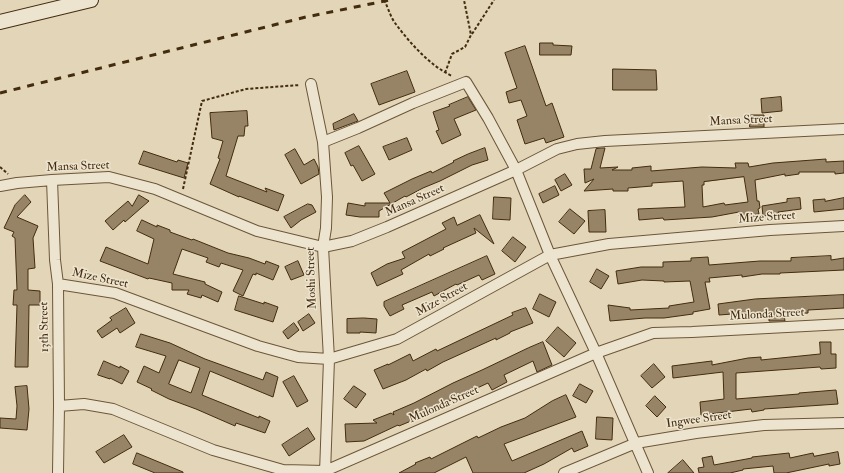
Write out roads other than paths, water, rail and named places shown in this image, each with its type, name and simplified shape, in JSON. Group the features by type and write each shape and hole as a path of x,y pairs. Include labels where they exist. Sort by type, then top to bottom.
{"street":[{"path":"0,22 91,0"},
{"path":"323,142 358,128 413,102 466,82 488,118 516,170 550,255 596,353 648,473"},
{"name":"Moshi Street","path":"311,84 323,142 327,197 326,228 323,247 329,360 325,472"},
{"name":"Mansa Street","path":"0,186 52,180 109,178 155,189 257,232 323,247 352,241 387,227 516,170 557,149 577,144 604,141 844,129"},
{"name":"13th Street","path":"52,180 54,260 58,284 58,473"},
{"name":"Mize Street","path":"58,284 115,293 258,346 298,357 329,360 397,339 550,255 609,244 770,230 844,226"},
{"name":"Mulonda Street","path":"59,406 84,404 113,409 213,450 283,470 325,472 596,353 653,333 844,324"},
{"name":"Ingwee Street","path":"564,473 636,443 696,433 764,425 844,423"}],"railway":[{"path":"0,93 306,17 390,0"}]}
